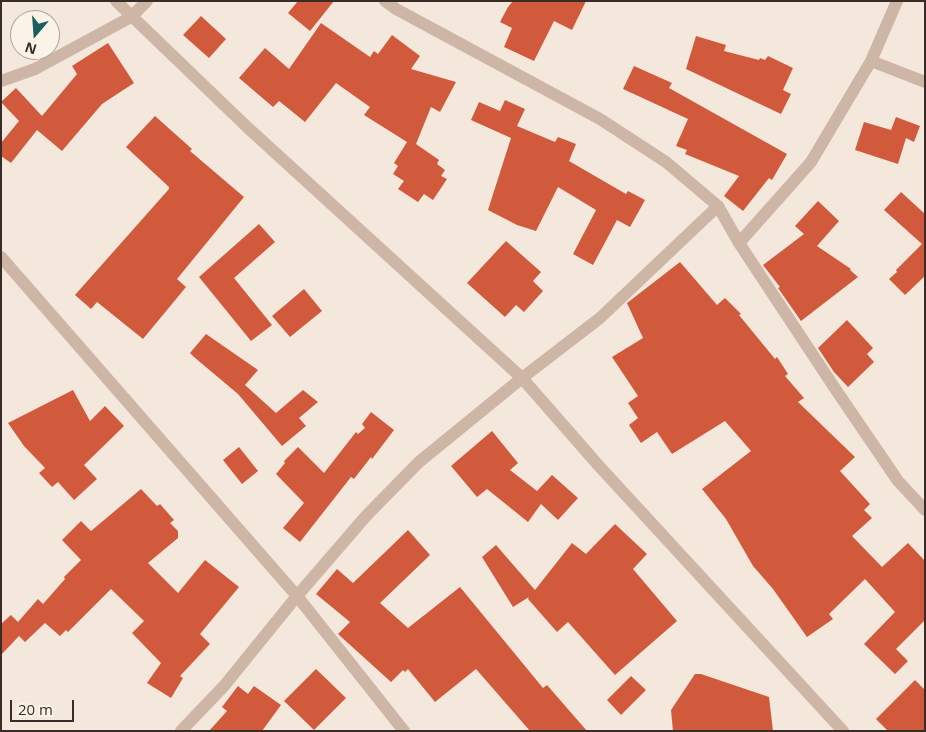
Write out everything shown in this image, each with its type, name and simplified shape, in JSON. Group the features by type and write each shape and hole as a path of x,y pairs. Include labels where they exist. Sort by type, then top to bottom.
{"street":[{"path":"116,1 247,127 522,378 599,466 843,731"},
{"path":"1,82 35,70 131,17 147,1"},
{"path":"385,1 396,9 600,119 666,162 718,206 739,243 836,390 898,481 925,510"},
{"path":"739,243 811,162 871,62 897,1"},
{"path":"871,62 925,82"},
{"path":"181,731 224,686 297,596 366,516 419,462 522,378 600,318 718,206"},
{"path":"1,257 297,596 404,731"}],"building":[{"path":"298,1 334,1 310,31 288,13"},
{"path":"513,1 586,1 572,30 554,21 534,61 504,47 512,28 500,22"},
{"path":"201,16 226,39 209,58 183,35"},
{"path":"321,23 370,57 374,51 378,54 392,35 420,56 411,69 456,82 440,112 431,107 416,144 439,160 437,164 445,170 441,176 447,179 433,200 424,194 418,202 398,189 404,181 393,174 398,166 394,163 407,142 364,115 370,107 336,83 305,122 279,101 273,107 239,78 265,48 289,69"},
{"path":"696,36 726,45 724,51 759,60 760,58 765,60 768,56 793,68 783,90 791,94 781,114 686,69"},
{"path":"108,43 134,83 102,104 62,151 37,130 11,163 1,156 1,143 19,121 1,102 16,88 42,116 77,74 72,66"},
{"path":"634,66 672,83 669,88 787,154 772,180 769,178 743,211 724,196 739,176 685,154 687,150 676,146 688,119 623,89"},
{"path":"505,100 525,109 517,126 555,142 558,137 576,144 569,161 626,194 628,191 645,200 630,227 617,220 593,265 573,254 596,210 558,187 536,231 517,225 488,210 511,138 471,120 479,102 500,111"},
{"path":"155,116 192,149 190,151 244,197 177,279 186,287 143,339 97,302 91,309 75,295 169,189 126,147"},
{"path":"896,117 920,126 914,142 906,138 898,164 855,150 864,122 891,130"},
{"path":"901,192 925,214 925,276 905,295 889,279 922,244 884,210"},
{"path":"818,201 839,221 817,246 851,269 858,277 801,321 778,288 780,287 763,265 804,234 795,226"},
{"path":"259,224 275,242 234,278 272,325 251,341 199,277"},
{"path":"506,241 541,272 533,281 543,291 524,312 516,305 505,317 467,283"},
{"path":"680,262 717,305 725,298 741,314 739,315 775,359 777,357 788,374 785,376 804,398 798,402 855,457 840,471 870,504 864,510 872,518 852,536 882,567 908,543 925,561 925,620 896,649 908,661 895,674 864,644 895,612 865,579 829,614 833,619 807,637 773,589 753,566 726,519 702,489 751,451 725,421 672,454 657,432 641,443 629,425 638,418 628,403 638,396 612,357 643,338 627,303"},
{"path":"304,289 322,311 290,337 272,316"},
{"path":"847,320 873,348 867,354 874,362 848,387 834,372 818,348"},
{"path":"206,334 258,370 245,385 276,413 303,390 318,402 299,418 306,426 282,446 238,394 190,353"},
{"path":"73,390 90,421 105,406 124,426 84,465 97,479 74,500 58,482 52,487 39,473 45,468 24,446 8,423"},
{"path":"371,412 394,430 354,479 351,477 300,542 283,528 304,503 276,474 285,463 284,461 298,447 324,473 356,432 358,434 365,428 362,424"},
{"path":"492,431 518,463 510,470 537,491 552,475 578,498 558,520 541,504 528,522 487,489 477,497 451,466"},
{"path":"239,447 258,471 242,484 223,460"},
{"path":"141,489 157,506 160,504 174,520 170,523 178,531 178,538 148,563 178,593 205,560 239,587 200,634 210,644 180,676 183,678 171,698 147,683 161,663 132,633 144,621 111,589 68,632 66,630 60,636 45,623 25,642 19,636 1,655 1,624 11,615 18,622 38,599 43,604 65,579 64,577 81,560 62,540 81,521 91,531"},
{"path":"615,524 647,554 633,569 677,621 615,675 568,622 557,632 528,599 529,597 513,607 482,557 496,545 535,590 572,543 586,554"},
{"path":"408,530 430,555 380,603 408,628 460,587 543,688 547,685 587,731 530,731 476,669 435,702 408,669 405,672 403,670 391,682 338,634 350,622 316,594 337,569 353,583"},
{"path":"316,669 346,698 314,730 284,701"},
{"path":"695,674 701,674 769,697 773,731 673,731 671,710"},
{"path":"631,676 646,690 621,715 607,700"},
{"path":"915,680 925,690 925,731 888,731 876,719"},
{"path":"238,686 248,694 254,686 281,705 262,731 209,731 227,711 222,707"}]}
